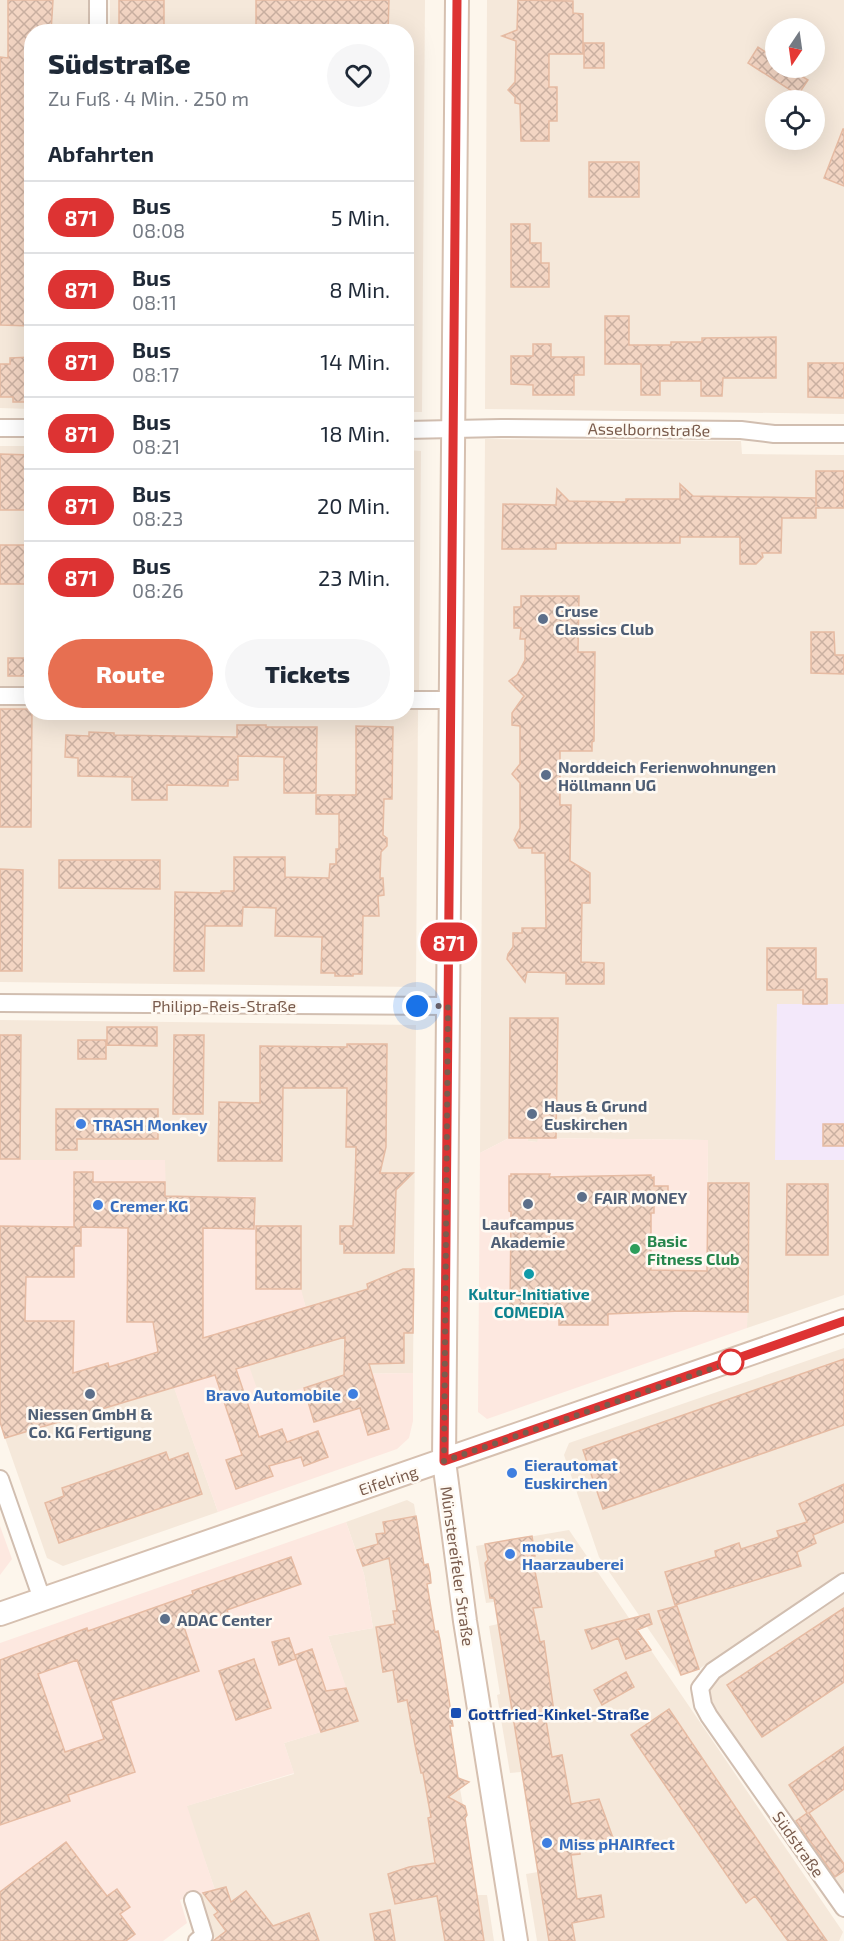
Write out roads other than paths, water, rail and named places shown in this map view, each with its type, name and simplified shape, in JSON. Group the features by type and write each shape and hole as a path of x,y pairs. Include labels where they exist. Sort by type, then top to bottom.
{"street":[{"path":"98,0 98,24"},
{"name":"Münstereifeler Straße","path":"457,0 444,1461 463,1610 516,1941"},
{"path":"0,428 24,428"},
{"name":"Asselbornstraße","path":"414,430 741,430 774,434 844,434"},
{"path":"0,696 24,696"},
{"path":"414,700 451,700"},
{"name":"Philipp-Reis-Straße","path":"0,1003 448,1006"},
{"name":"Eifelring","path":"0,1614 844,1321"},
{"path":"0,1479 42,1599"},
{"name":"Südstraße","path":"844,1582 713,1671 700,1688 703,1705 709,1716 844,1908"},
{"path":"193,1900 204,1936 197,1941"}],"place":[{"name":"Cruse Classics Club","path":"543,619"},
{"name":"Norddeich Ferienwohnungen Höllmann UG","path":"546,775"},
{"name":"Haus & Grund Euskirchen","path":"532,1114"},
{"name":"TRASH Monkey","path":"81,1124"},
{"name":"FAIR MONEY","path":"582,1197"},
{"name":"Laufcampus Akademie","path":"528,1204"},
{"name":"Cremer KG","path":"98,1205"},
{"name":"Basic Fitness Club","path":"635,1249"},
{"name":"Kultur-Initiative COMEDIA","path":"529,1274"},
{"name":"Niessen GmbH & Co. KG Fertigung","path":"90,1394"},
{"name":"Bravo Automobile","path":"353,1394"},
{"name":"Eierautomat Euskirchen","path":"512,1473"},
{"name":"mobile Haarzauberei","path":"510,1554"},
{"name":"ADAC Center","path":"165,1619"},
{"name":"Gottfried-Kinkel-Straße","path":"456,1713"},
{"name":"Miss pHAIRfect","path":"547,1843"}]}
